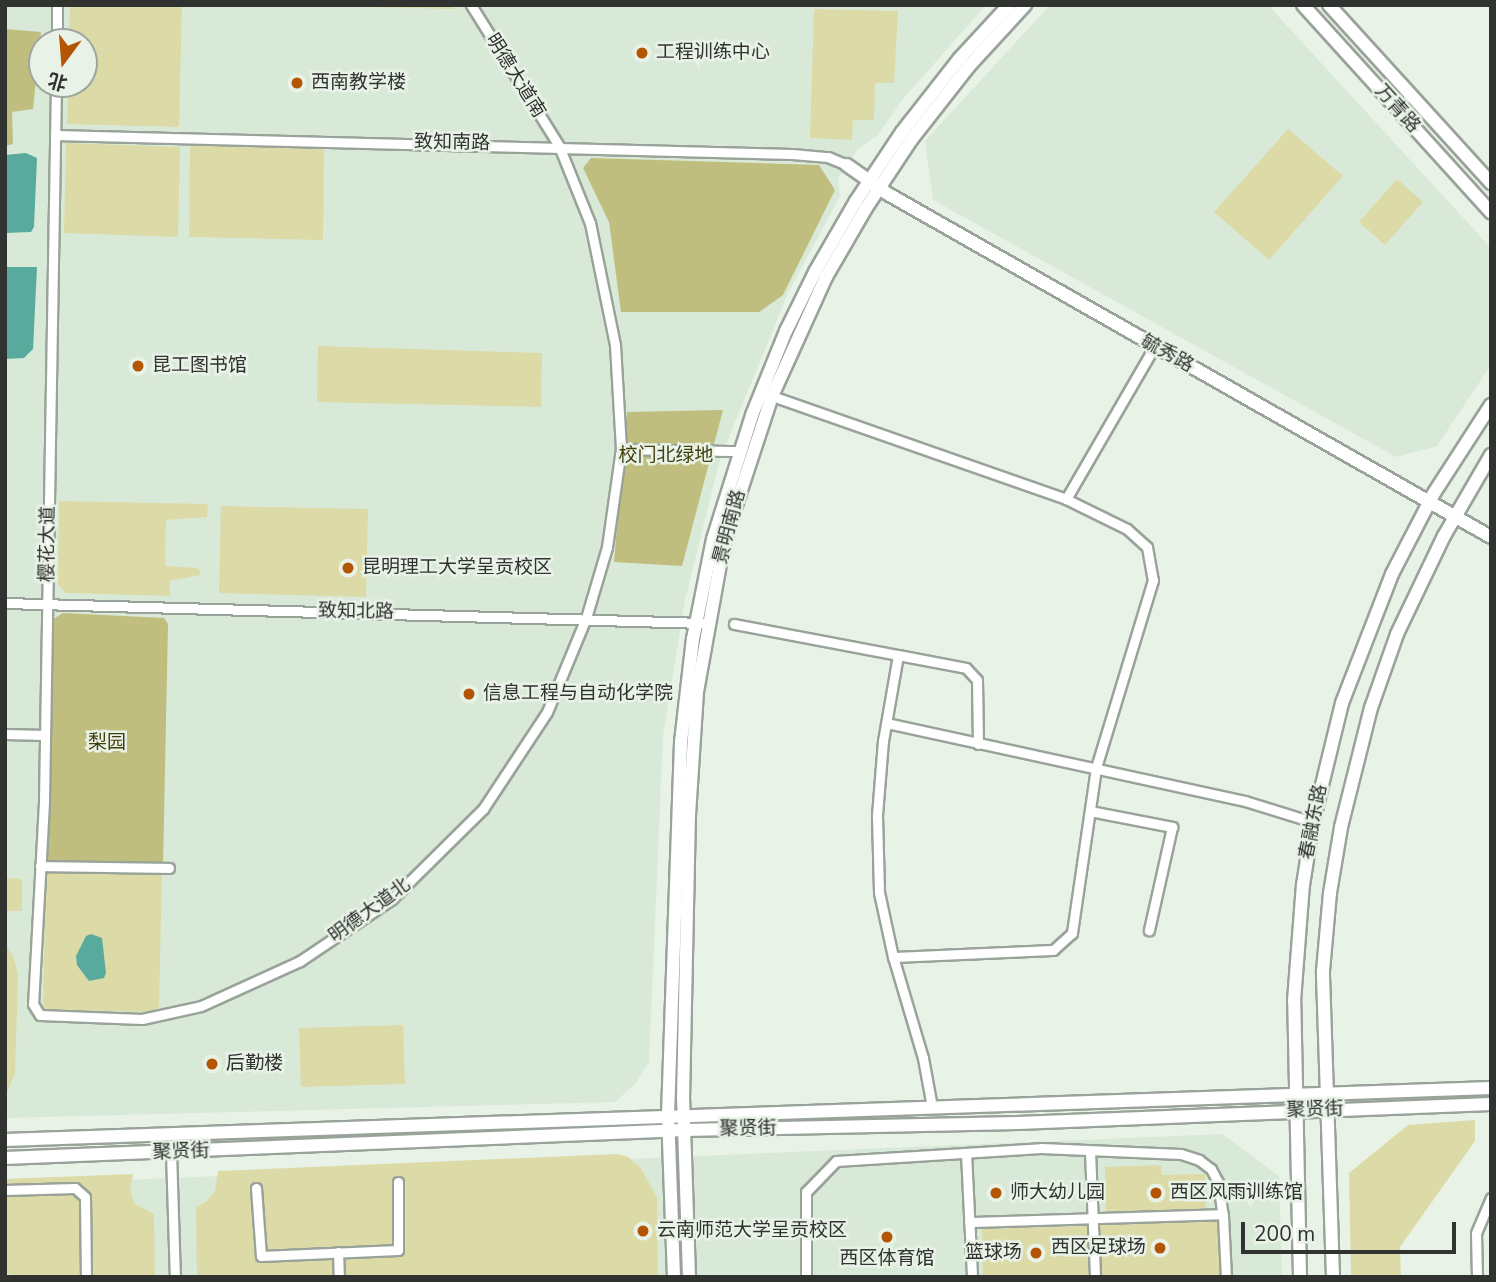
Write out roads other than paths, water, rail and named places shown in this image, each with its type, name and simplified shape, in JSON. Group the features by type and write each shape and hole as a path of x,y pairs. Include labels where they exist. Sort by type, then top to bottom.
{"main road":[{"name":"景明南路","path":"674,1277 668,1115 680,754 713,539 740,451 786,331 816,272 874,185 921,106 1009,5"},
{"name":"景明南路","path":"689,1277 684,1115 690,803 701,623 724,541 772,396 826,277 874,185 938,104 1025,5"},
{"name":"万青路","path":"1303,5 1491,212"},
{"name":"万青路","path":"1329,5 1491,183"},
{"name":"毓秀路","path":"847,165 874,185 1154,347 1491,537"},
{"name":"春融东路","path":"1300,1277 1294,1002 1299,915 1313,822 1342,703 1392,574 1429,502 1491,405"},
{"name":"春融东路","path":"1333,1277 1325,1094 1324,971 1330,893 1355,762 1397,634 1455,517 1491,455"},
{"name":"聚贤街","path":"5,1140 1491,1088"},
{"name":"聚贤街","path":"5,1158 669,1130 1018,1123 1491,1104"}],"street":[{"path":"57,5 57,28"},
{"name":"明德大道南","path":"471,5 559,146 598,251 615,345 621,449"},
{"name":"樱花大道","path":"33,1004 45,735 56,98"},
{"name":"致知南路","path":"55,135 559,146 816,155 847,165"},
{"path":"1066,499 1154,347"},
{"path":"772,396 1066,499 1127,529 1147,547 1153,580 1096,768 1072,933 1053,950 893,957"},
{"path":"621,449 740,451"},
{"name":"明德大道北","path":"33,1004 35,1011 47,1017 142,1019 201,1006 300,961 359,923 408,886 474,818 498,789 547,712 586,618 607,547 621,449"},
{"name":"致知北路","path":"5,603 701,623"},
{"path":"734,624 967,668 977,680 978,744"},
{"path":"898,654 877,815 879,892 893,957 923,1058 932,1107"},
{"path":"887,723 1245,801 1313,822"},
{"path":"5,734 45,735"},
{"path":"1090,811 1172,827 1149,930"},
{"path":"40,866 169,868"},
{"path":"806,1277 806,1192 836,1161 1041,1148 1181,1154 1199,1160 1210,1169 1218,1182 1223,1214 1226,1277"},
{"path":"1090,1151 1096,1277"},
{"path":"171,1152 174,1277"},
{"path":"966,1153 972,1277"},
{"path":"256,1188 261,1256 398,1250 398,1182"},
{"path":"5,1190 75,1188 85,1197 86,1277"},
{"path":"1477,1277 1476,1233 1491,1198"},
{"path":"969,1222 1223,1214"},
{"path":"338,1252 339,1277"}],"water":[{"path":"26,153 37,158 34,227 31,232 5,233 5,155"},
{"path":"5,267 37,267 33,349 24,358 5,359"},
{"path":"91,934 102,938 106,973 104,978 89,981 77,965 76,956 86,936"}],"place":[{"name":"工程训练中心","path":"642,53"},
{"name":"西南教学楼","path":"297,83"},
{"name":"昆工图书馆","path":"138,366"},
{"name":"昆明理工大学呈贡校区","path":"348,568"},
{"name":"信息工程与自动化学院","path":"469,694"},
{"name":"后勤楼","path":"212,1064"},
{"name":"师大幼儿园","path":"996,1193"},
{"name":"西区风雨训练馆","path":"1156,1193"},
{"name":"云南师范大学呈贡校区","path":"643,1231"},
{"name":"西区体育馆","path":"887,1237"},
{"name":"西区足球场","path":"1160,1248"},
{"name":"篮球场","path":"1036,1253"}],"park label":[{"name":"校门北绿地","path":"666,456"},
{"name":"梨园","path":"107,743"}]}
